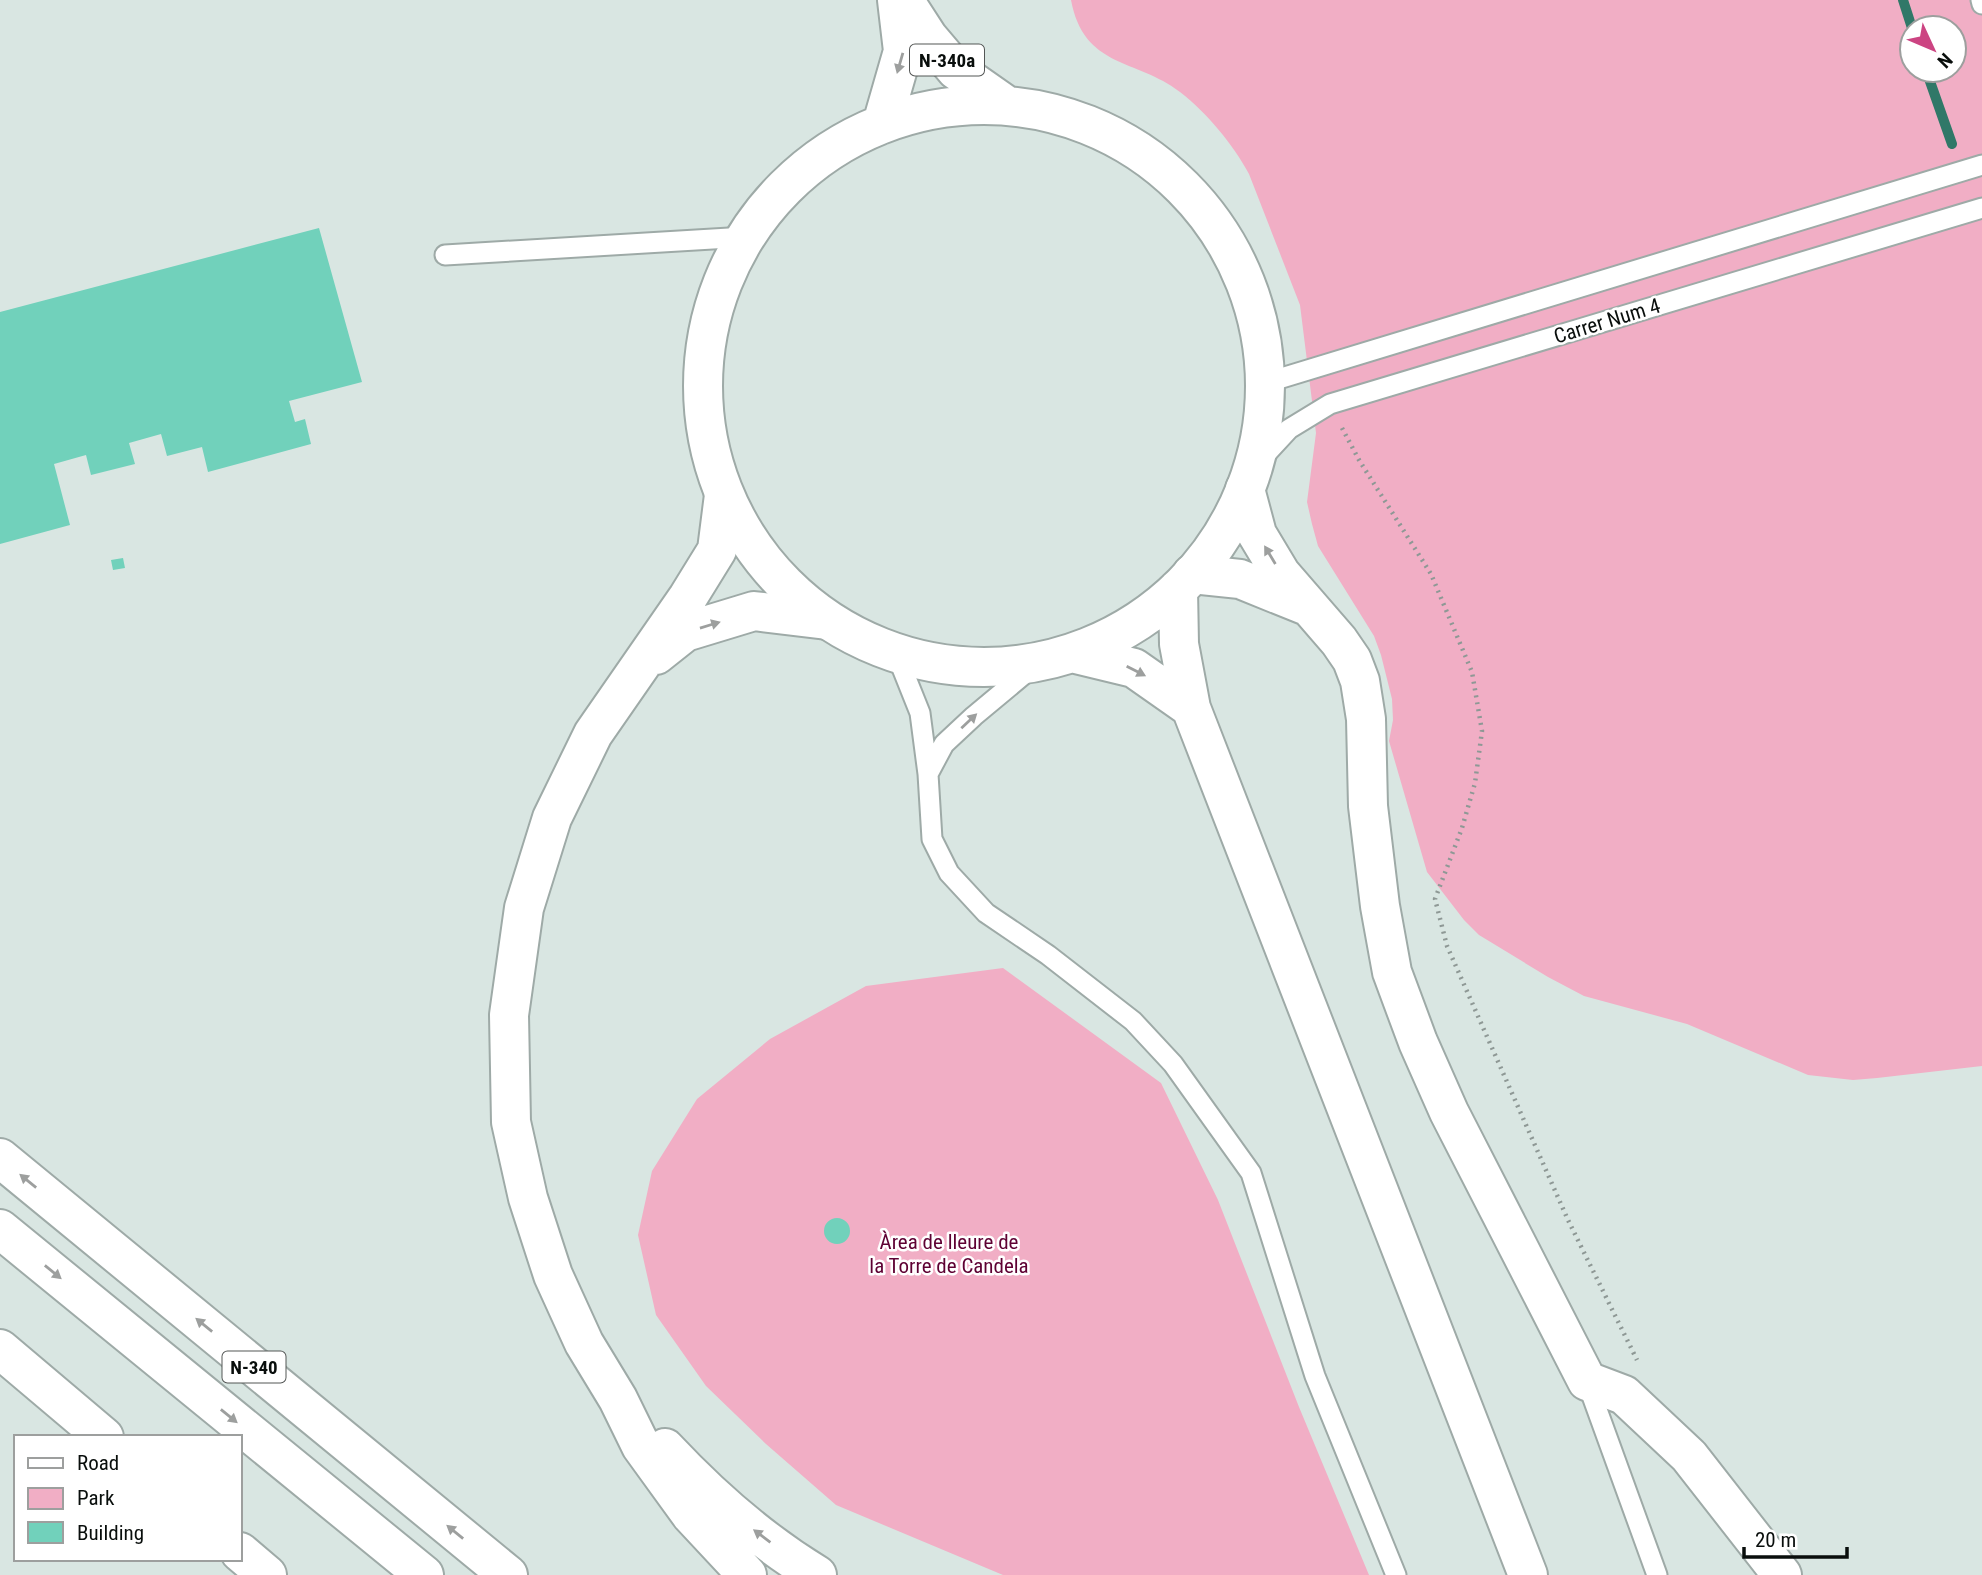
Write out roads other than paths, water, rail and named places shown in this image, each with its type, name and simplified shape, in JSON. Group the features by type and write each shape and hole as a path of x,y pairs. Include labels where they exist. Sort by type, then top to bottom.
{"main road":[{"name":"N-340a","path":"881,124 903,51 897,0"},
{"name":"N-340a","path":"904,0 928,37 956,70 1006,105"},
{"path":"974,104 1006,105 1041,110 1106,132 1136,148 1165,169 1190,193 1231,249 1245,281 1263,348 1265,383 1262,426 1249,479 1228,526 1185,582 1139,620 1118,633 1056,657 1003,666 967,666 932,662 896,653 860,639 827,620 795,595 766,565 743,531 724,495 710,452 703,408 704,363 711,319 725,276 746,237 773,201 805,170 841,144 881,124 943,108 974,104"},
{"path":"1249,479 1257,534 1281,574 1312,608 1352,660 1360,681 1366,719 1368,806 1380,906 1392,972 1418,1042 1449,1112 1587,1381 1624,1395 1681,1448 1782,1575"},
{"path":"724,495 717,550 688,597 593,734 552,818 524,908 509,1015 511,1122 528,1198 553,1275 584,1343 618,1399 642,1447 691,1515 747,1575"},
{"path":"1185,582 1240,579 1312,608"},
{"path":"1185,582 1179,643 1191,708 1528,1575"},
{"path":"633,674 685,632 754,611 827,620"},
{"path":"1056,657 1134,668 1191,708"},
{"name":"N-340","path":"0,1158 508,1575"},
{"name":"N-340","path":"0,1229 424,1575"},
{"path":"0,1349 102,1435"},
{"path":"618,1399 676,1461 736,1516 795,1562 817,1575"},
{"path":"242,1554 267,1575"}],"lane":[{"name":"Carrer Num 4","path":"1265,383 1982,165"},
{"name":"Carrer Num 4","path":"1249,479 1289,429 1330,404 1982,208"},
{"path":"445,255 746,237"},
{"path":"896,653 919,713 928,774 932,839 949,873 986,912 1048,955 1133,1021 1173,1064 1251,1172 1315,1376 1396,1575"},
{"path":"928,774 944,744 974,716 1056,657"},
{"path":"1587,1381 1657,1575"}],"waterway":[{"path":"1903,0 1908,14"},
{"path":"1931,84 1952,144"}],"park label":[{"name":"Àrea de lleure de la Torre de Candela","path":"949,1254"}]}
